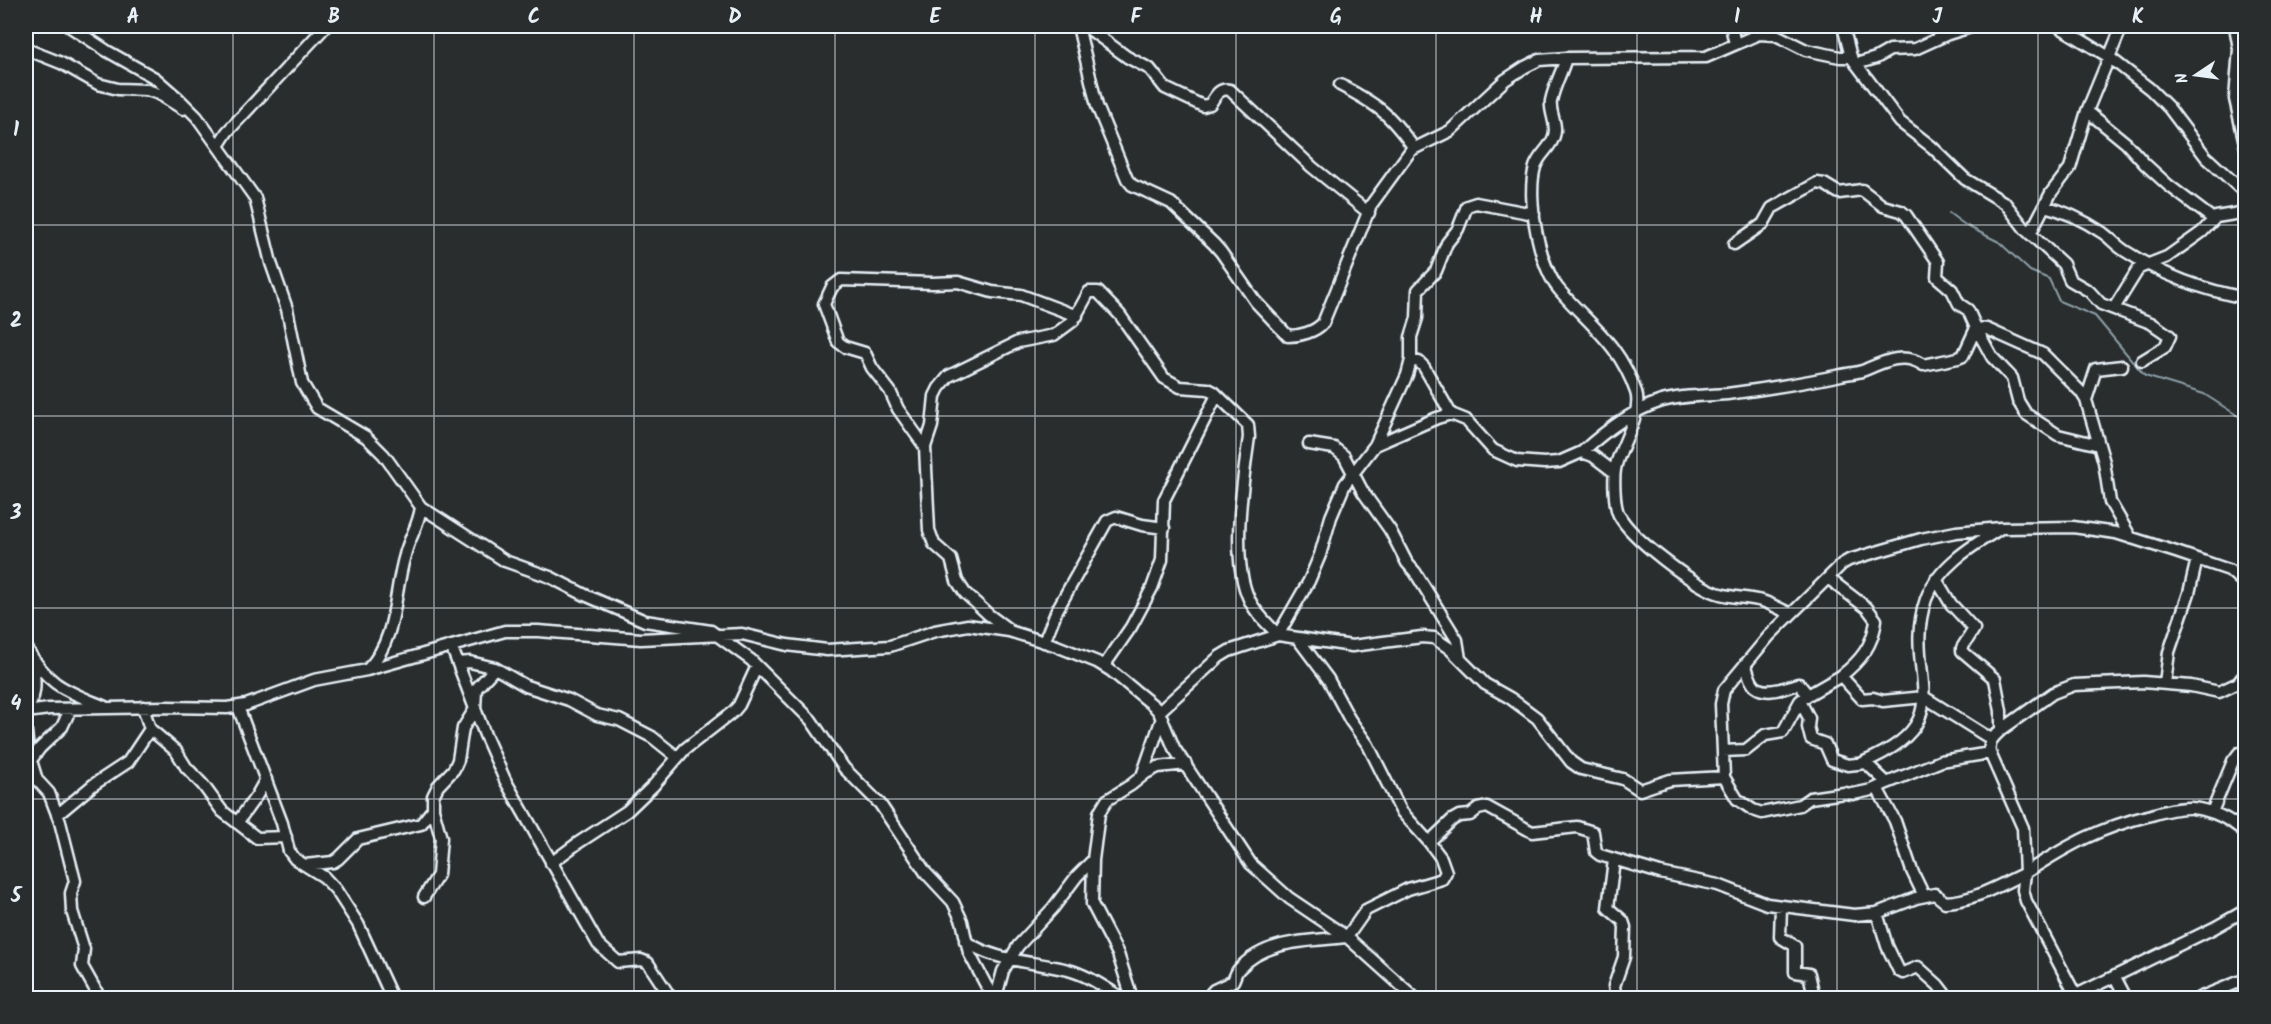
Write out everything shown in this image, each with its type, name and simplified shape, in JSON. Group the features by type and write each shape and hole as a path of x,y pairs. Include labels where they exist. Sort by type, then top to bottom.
{"street":[{"path":"69,26 160,83 197,117 258,204 269,258 287,309 304,388 317,408 357,430 374,445 421,507 505,561 550,577 615,609 649,622 705,629 716,634 757,666 811,720 844,768 880,804 926,873 953,902 959,912 972,960 996,998"},
{"path":"218,146 227,132 326,26"},
{"path":"1078,26 1097,106 1127,179 1132,185 1170,203 1221,252 1255,302 1288,336 1318,329 1323,323 1380,191 1414,148 1450,131 1505,80 1539,60 1706,57 1759,34 1776,35 1806,50 1853,60 1871,60 1890,50 1915,49 1957,28 1974,26"},
{"path":"1085,26 1127,57 1149,69 1165,88 1203,106 1210,104 1216,94 1222,90 1230,90 1312,167 1369,213"},
{"path":"1731,26 1735,44"},
{"path":"1843,26 1853,60 1900,122 1932,147 1965,179 2001,200 2030,234 2063,264 2070,280 2089,291 2101,304 2151,323 2170,336 2165,347 2142,361"},
{"path":"2059,26 2109,57 2142,82 2169,108 2206,158 2246,194"},
{"path":"2030,234 2044,206 2070,168 2087,111 2122,26"},
{"path":"2235,26 2239,45 2235,99 2246,148"},
{"path":"26,49 61,63 98,84 118,89 147,90 159,94 197,117"},
{"path":"1566,58 1551,102 1555,118 1554,138 1535,166 1532,188 1534,214 1547,273 1561,293 1615,349 1639,401 1614,472 1618,514 1629,529 1665,562 1717,593 1764,602 1791,614"},
{"path":"1340,84 1371,101 1386,113 1414,148"},
{"path":"2087,111 2126,143 2168,185 2213,219"},
{"path":"1734,244 1763,224 1772,208 1815,183 1824,184 1839,193 1862,190 1883,206 1901,211 1938,262 1935,273 1937,277 1952,290 1959,304 1968,310 1992,357 2012,378 2018,400 2026,414 2058,435 2099,445"},
{"path":"1278,635 1309,581 1320,555 1331,517 1346,484 1375,445 1395,406 1412,360 1410,341 1417,318 1418,290 1436,271 1447,243 1458,229 1467,206 1471,203 1491,204 1534,214"},
{"path":"2044,206 2063,211 2084,222 2148,264 2196,286 2246,298"},
{"path":"2115,308 2136,272 2148,264 2167,257 2202,232 2213,219 2246,212"},
{"path":"925,447 898,409 890,391 872,368 865,353 845,347 838,342 824,306 836,282 841,280 898,281 933,284 958,282 992,292 1021,295 1077,316"},
{"path":"1013,632 965,594 957,581 951,559 934,544 929,530 925,447 932,426 935,396 949,376 1018,342 1054,335 1068,326 1077,316 1089,292 1098,292 1120,315 1164,378 1180,387 1208,389 1248,425 1249,437 1241,509 1241,568 1250,601 1260,616 1278,635"},
{"path":"1375,445 1451,414 1466,420 1493,450 1517,461 1559,462 1582,452 1606,431 1656,403 1669,399 1727,394 1829,378 1867,370 1876,364 1908,358 1913,358 1923,365 1958,358 1963,356 1976,328"},
{"path":"1976,328 1987,329 2043,354 2056,365 2086,400 2104,462 2110,502 2131,538"},
{"path":"1412,360 1424,367 1451,414"},
{"path":"2086,400 2096,369 2122,366"},
{"path":"1104,666 1131,627 1152,588 1162,560 1164,500 1217,395"},
{"path":"1309,444 1338,450 1346,458 1362,492 1390,530 1407,563 1457,640 1460,660"},
{"path":"1582,452 1593,456 1614,472"},
{"path":"367,670 378,659 385,647 396,608 405,552 420,517 421,507"},
{"path":"1044,642 1057,610 1107,521 1116,518 1164,528"},
{"path":"1745,664 1756,687 1780,690 1800,684 1809,718 1808,730 1811,739 1825,744 1832,760 1848,765 1864,762 1887,752 1905,740 1918,722 1924,704 1919,646 1920,625 1926,598 1936,579 1951,563 2001,528"},
{"path":"1990,753 1941,761 1877,788 1853,794 1844,793 1810,798 1800,805 1762,813 1737,799 1724,777 1722,696 1724,690 1745,664 1842,564 1877,551 1956,532 2001,528 2094,529 2131,538 2229,570 2246,585"},
{"path":"2165,683 2169,652 2197,559"},
{"path":"1723,751 1746,750 1765,735 1782,732 1804,698 1841,676 1863,656 1873,638 1876,620 1867,608 1828,578"},
{"path":"1936,579 1951,604 1973,627 1962,649 1995,679 2001,711 2001,730"},
{"path":"26,712 143,707 220,709 238,706 314,680 367,670 452,648 490,634 519,630 641,639 716,634 751,635 787,645 827,650 890,646 935,631 968,625 1013,632 1104,666 1161,715 1174,748 1251,864 1289,898 1347,937 1415,999"},
{"path":"1142,776 1161,715 1220,657 1229,651 1278,635 1352,646 1429,637 1449,648 1489,687 1510,698 1537,718 1568,759 1581,769 1623,779 1640,789 1670,780 1724,777"},
{"path":"1207,999 1214,990 1233,981 1238,970 1264,951 1281,944 1347,937 1366,910 1392,896 1445,876 1445,867 1429,842 1401,812 1368,745 1350,720 1328,679 1298,639"},
{"path":"26,647 41,672 57,685 108,708"},
{"path":"452,648 501,773 601,949 618,962 641,960 648,963 671,999"},
{"path":"26,712 35,690 32,659"},
{"path":"459,663 471,662 495,668 520,683 560,696 597,715 619,720 640,730 677,757"},
{"path":"551,863 627,811 653,786 677,757 734,711 757,666"},
{"path":"424,897 438,875 441,838 433,809 435,791 458,760 463,728 475,709 476,689 495,668"},
{"path":"2246,673 2238,683 2219,692 2165,683 2097,683 2064,688 2053,693 2001,730 1991,739 1989,746 2023,828 2025,873 2023,890 2026,901 2072,997 2246,910"},
{"path":"1841,676 1862,699 1873,698 1883,701 1924,698 1991,739"},
{"path":"238,706 266,779 289,851 302,865 324,877 336,890 358,924 392,999"},
{"path":"143,707 150,729 176,751 222,811 257,838 286,837"},
{"path":"31,760 62,727 70,710"},
{"path":"57,815 93,785 128,762 150,729"},
{"path":"26,731 37,780 49,793 75,881 71,898 72,911 84,949 82,966 100,999"},
{"path":"2212,812 2234,759 2239,753 2246,754"},
{"path":"1864,762 1887,783"},
{"path":"1132,999 1118,954 1092,904 1093,860 1100,808 1107,800 1158,767 1186,764"},
{"path":"237,823 266,779"},
{"path":"1877,788 1895,821 1912,871 1924,896"},
{"path":"1429,842 1452,820 1487,807 1532,832 1577,827 1593,832 1597,854 1614,860 1718,885 1760,902 1781,907 1854,915 1877,913 1935,894 1945,902 1964,900 2025,873 2077,840 2121,822 2180,808 2212,812 2235,823 2246,833"},
{"path":"302,865 333,862 339,859 358,839 421,824 433,809"},
{"path":"996,998 1000,978 1018,946 1093,860"},
{"path":"1614,860 1608,908 1623,921 1625,927 1624,962 1614,986 1616,999"},
{"path":"1781,907 1780,937 1795,946 1795,972 1809,974 1814,996 1819,999"},
{"path":"1877,913 1887,946 1899,971 1903,973 1918,967 1938,985 1948,999"},
{"path":"965,941 986,953 1070,970 1090,979 1122,999"},
{"path":"2115,977 2126,999"},
{"path":"2199,999 2246,979"}],"waterway":[{"path":"1949,213 1965,225 1999,242 2030,271 2049,279 2059,301 2095,316 2145,376 2204,394 2246,421"}]}
